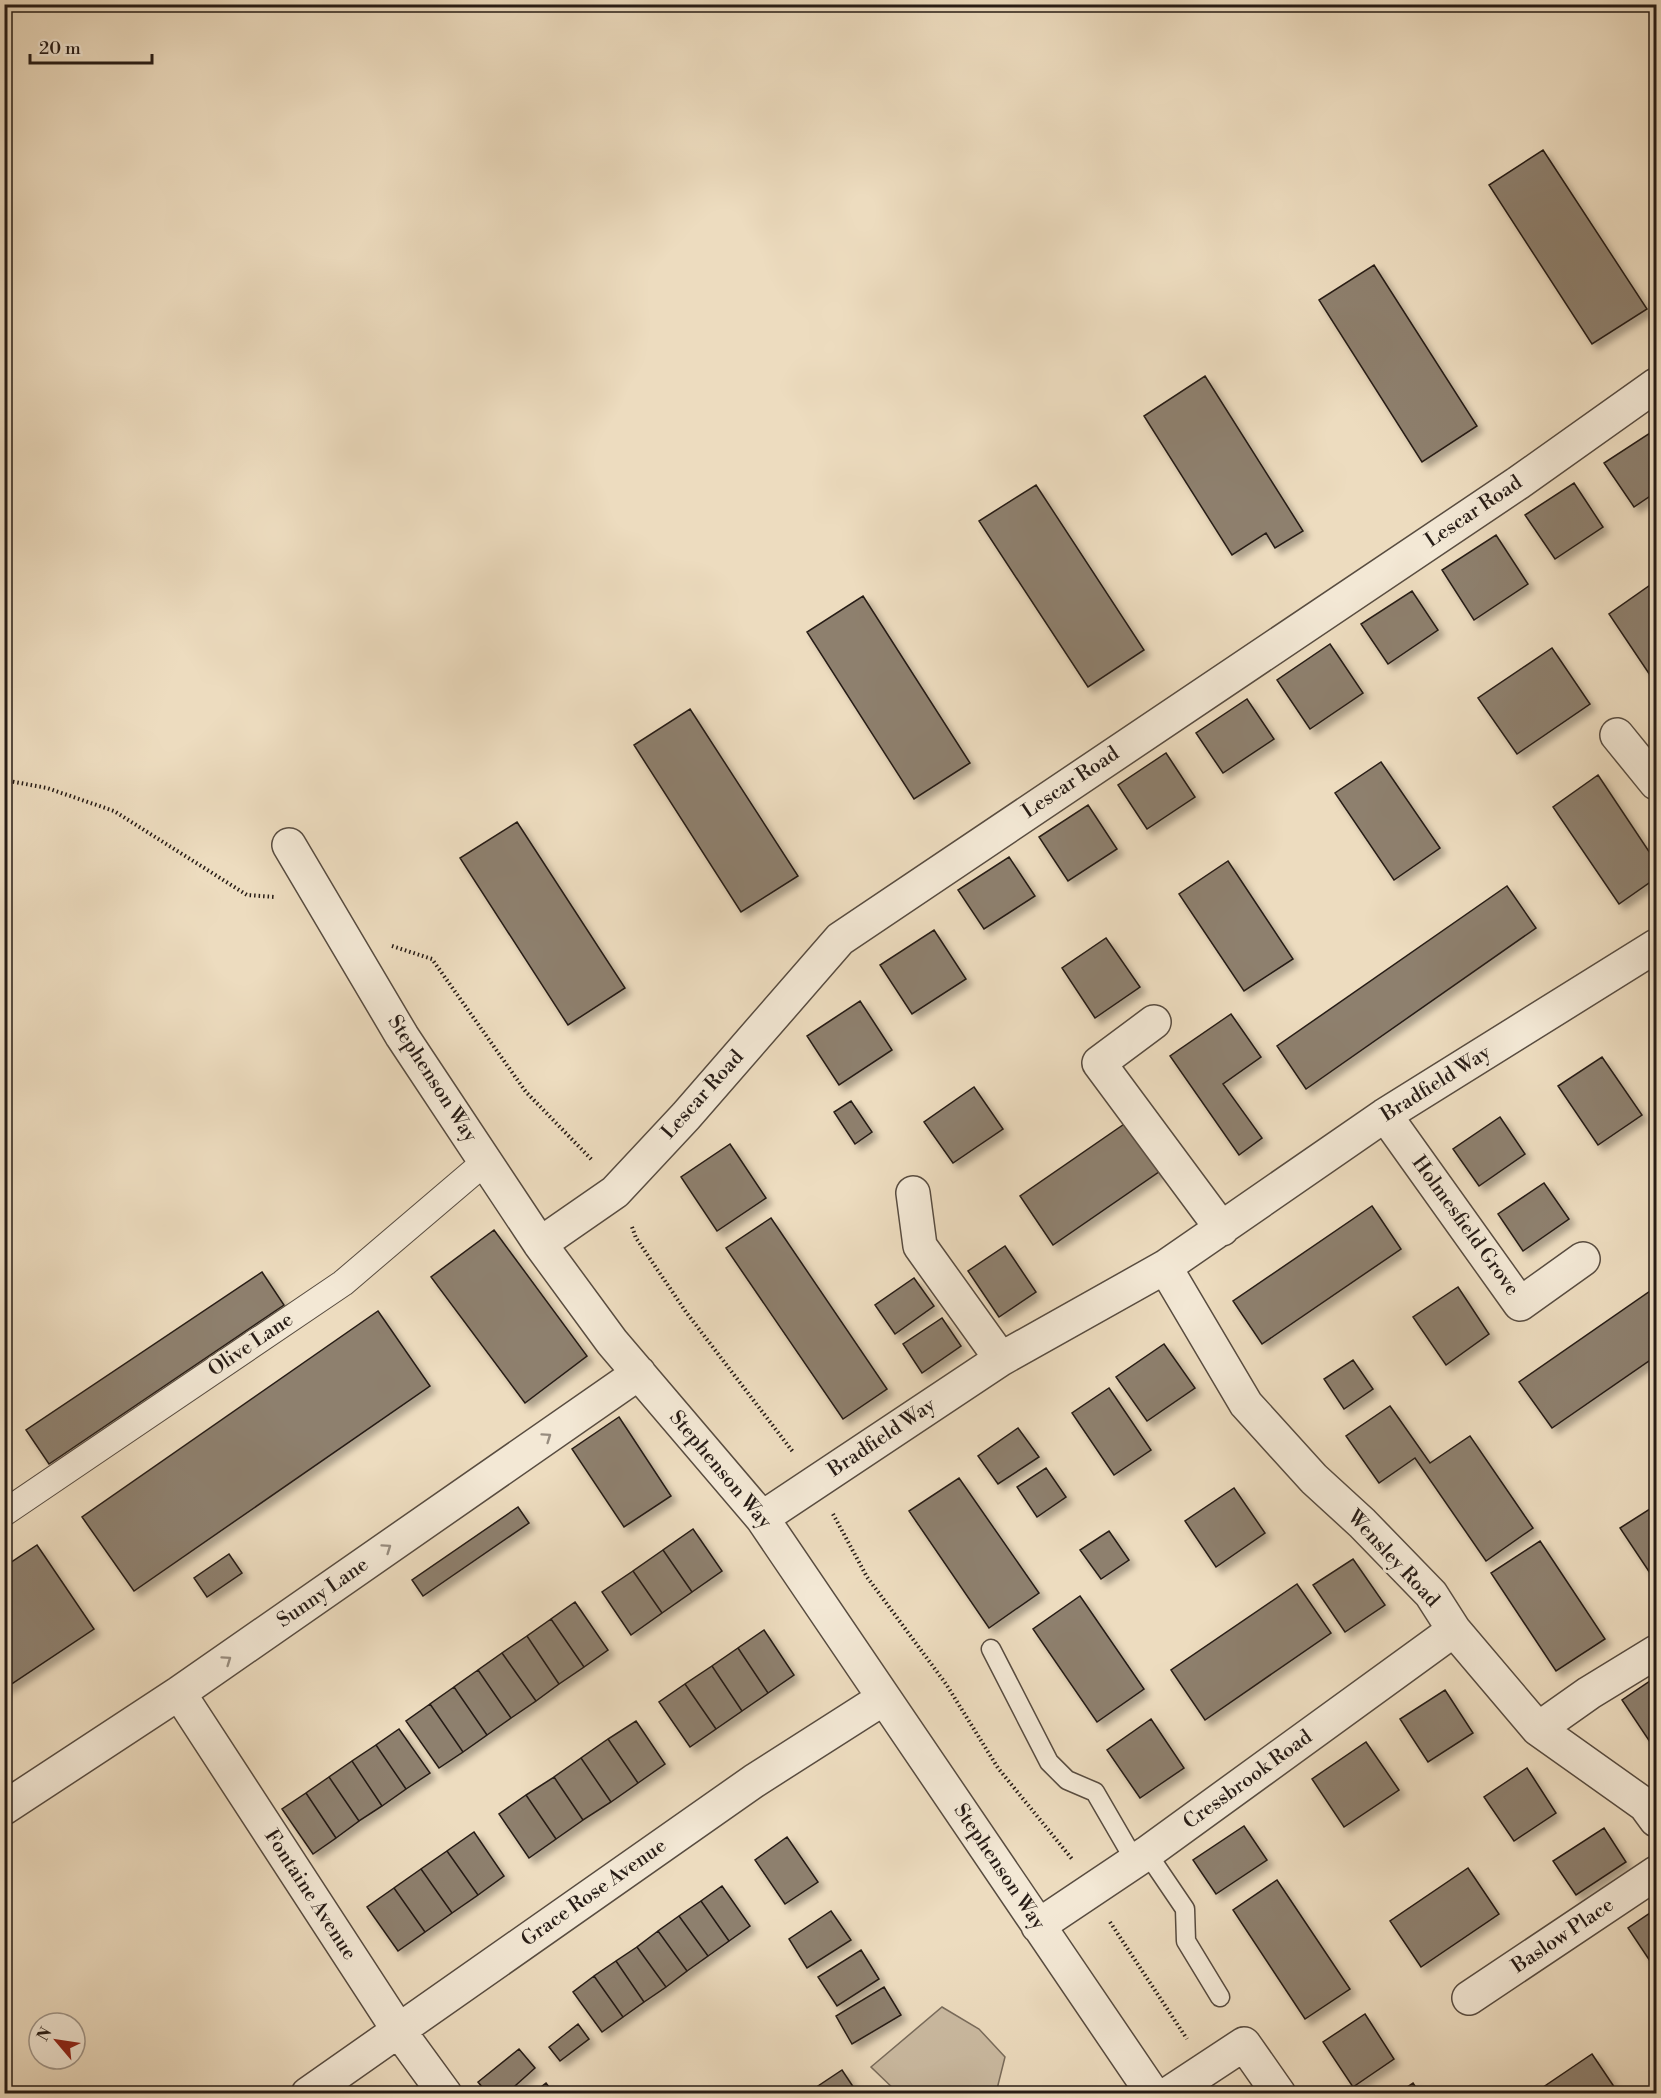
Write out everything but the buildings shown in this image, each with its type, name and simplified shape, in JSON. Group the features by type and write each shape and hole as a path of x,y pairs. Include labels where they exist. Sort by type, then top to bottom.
{"street":[{"name":"Lescar Road","path":"540,1244 615,1192 686,1116 840,939 1518,483 1656,385"},
{"path":"1617,735 1656,783"},
{"name":"Stephenson Way","path":"289,846 402,1036 540,1244 612,1342 762,1518 1153,2094"},
{"name":"Bradfield Way","path":"762,1518 1001,1359 1165,1267 1385,1115 1656,946"},
{"path":"1154,1022 1099,1063 1222,1229"},
{"name":"Holmesfield Grove","path":"1385,1115 1520,1304 1583,1258"},
{"name":"Olive Lane","path":"4,1513 343,1283 485,1162"},
{"path":"913,1193 920,1246 1001,1359"},
{"name":"Wensley Road","path":"1165,1267 1246,1404 1314,1479 1362,1523 1431,1594 1454,1630 1538,1729 1645,1805 1656,1820"},
{"name":"Sunny Lane","path":"4,1808 179,1693 639,1373"},
{"name":"Cressbrook Road","path":"1038,1926 1141,1857 1454,1630"},
{"path":"1538,1729 1589,1693 1656,1652"},
{"name":"Fontaine Avenue","path":"179,1693 399,2031 445,2094"},
{"name":"Grace Rose Avenue","path":"308,2094 754,1781 884,1698"},
{"name":"Baslow Place","path":"1469,1998 1656,1873"},
{"path":"1168,2094 1244,2044 1279,2094"}],"lane":[{"path":"991,1649 1049,1762 1067,1780 1095,1792 1141,1857 1185,1909 1186,1941 1220,1997"}],"path":[{"path":"4,780 47,788 114,811 247,895 321,899"}],"shaded area":[{"path":"942,2007 979,2029 1005,2057 996,2093 898,2093 871,2067"}]}
